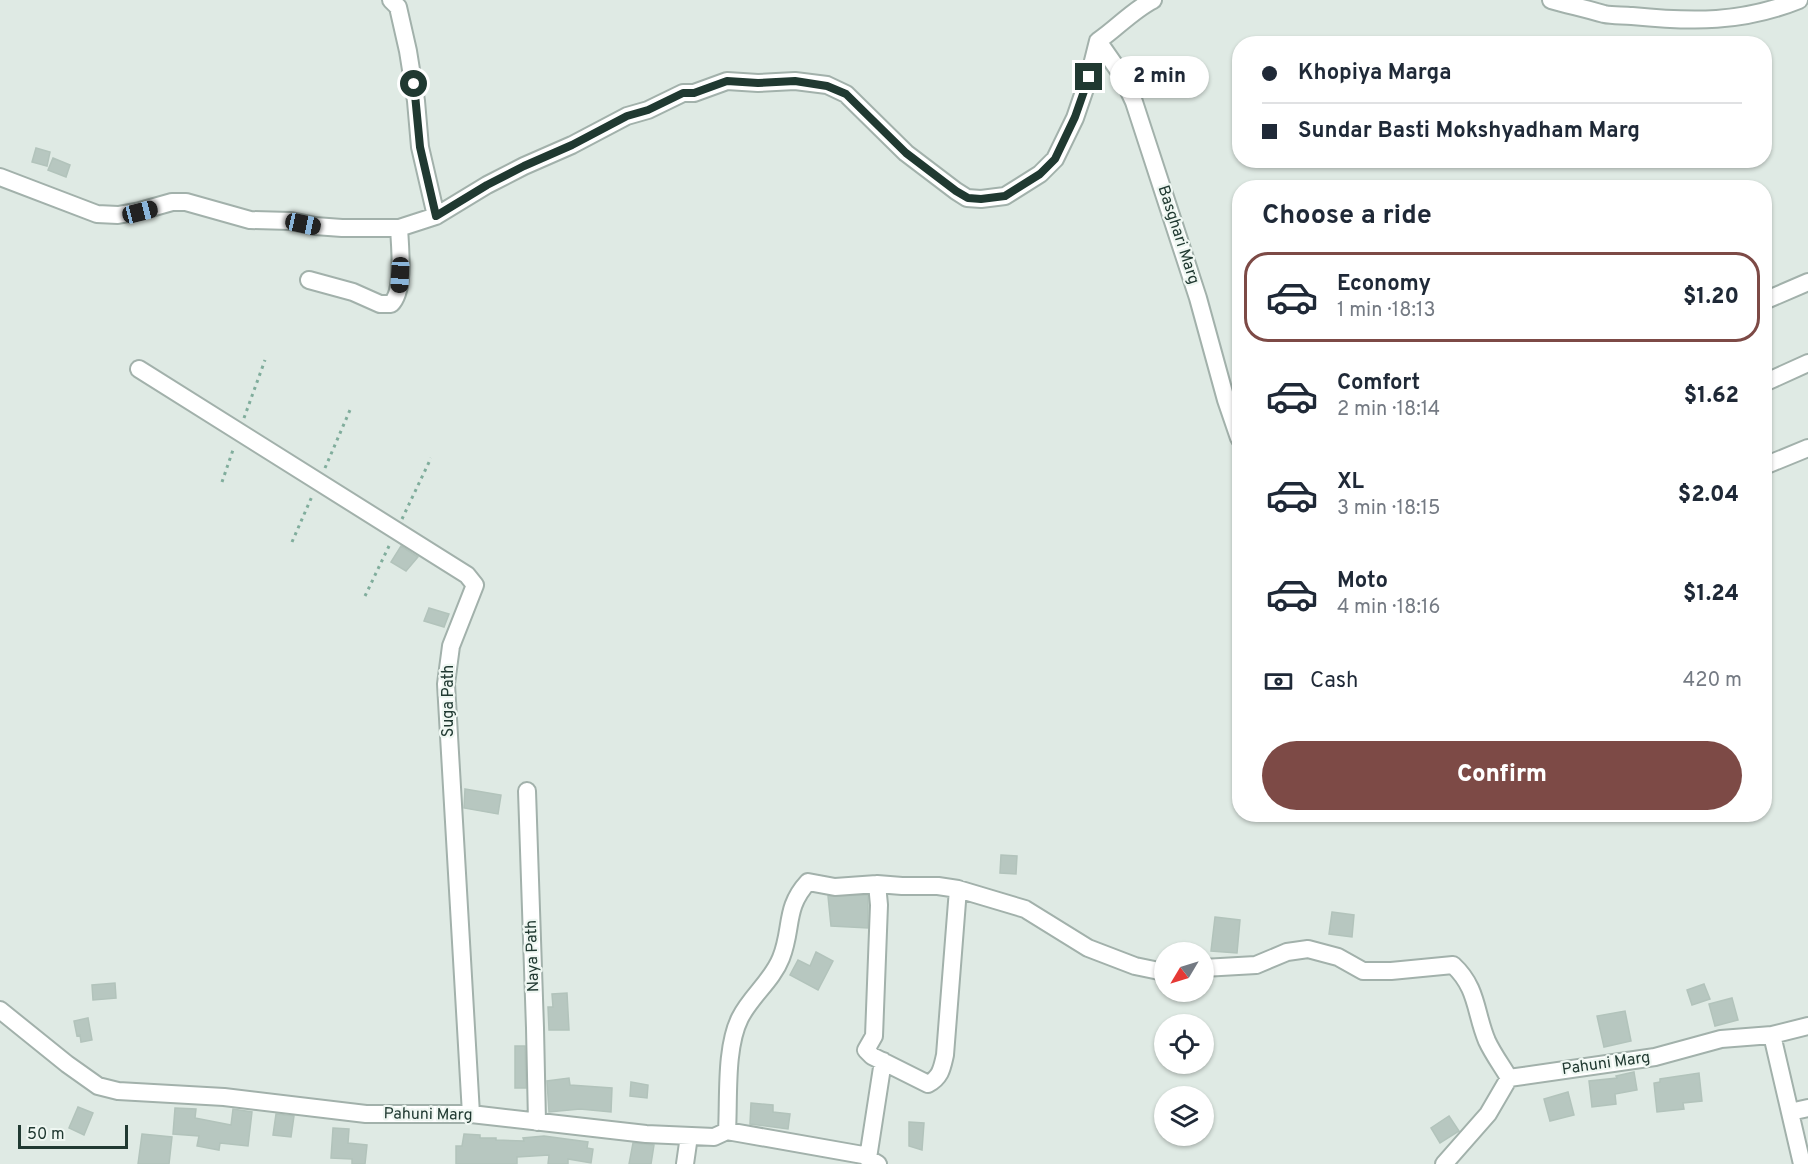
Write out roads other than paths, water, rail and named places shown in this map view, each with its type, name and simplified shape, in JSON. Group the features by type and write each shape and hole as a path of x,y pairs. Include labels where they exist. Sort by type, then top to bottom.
{"street":[{"path":"391,0 398,7 408,51 417,101 420,147 436,216"},
{"path":"0,177 97,214 140,212 172,202 186,202 250,220 291,221 342,228 399,228 436,216 524,166 572,145 627,116 648,110 683,93 694,93 727,81 758,83 795,81 827,86 846,94 906,153 968,198 1005,196 1040,174 1055,159 1075,117 1089,77 1098,40 1115,29 1136,10 1153,0"},
{"path":"1551,0 1590,8 1604,14 1682,20 1727,19 1778,8 1799,0"},
{"name":"Basghari Marg","path":"1098,40 1120,74 1134,102 1198,298 1232,418"},
{"path":"309,280 352,292 380,304 391,304 398,295 401,256 399,228"},
{"path":"1772,298 1808,282"},
{"path":"1772,379 1808,363"},
{"name":"Suga Path","path":"139,369 467,575 475,585 451,646 446,684 471,1114"},
{"path":"1772,463 1808,448"},
{"name":"Naya Path","path":"527,790 536,1028 537,1122"},
{"path":"727,1131 734,1036 739,1020 782,957 797,894 808,882 835,887 877,884 938,886 958,890 1025,909 1088,948 1135,966 1154,970"},
{"path":"877,884 879,905 874,1036 866,1050 872,1056 928,1084 936,1080 941,1072 945,1055 958,890"},
{"path":"1214,967 1256,965 1287,952 1308,949 1338,957 1363,971 1391,971 1453,965 1463,974 1475,996 1487,1040 1509,1078 1488,1114 1444,1164"},
{"name":"Pahuni Marg","path":"0,1010 98,1086 118,1091 224,1097 366,1114 471,1114 646,1134 714,1137 727,1131 863,1155 873,1161"},
{"name":"Pahuni Marg","path":"1509,1078 1655,1058 1721,1039 1772,1035 1808,1026"},
{"path":"1772,1035 1802,1164"},
{"path":"873,1161 883,1061"},
{"path":"1790,1112 1808,1108"},
{"path":"685,1164 689,1136"}]}
